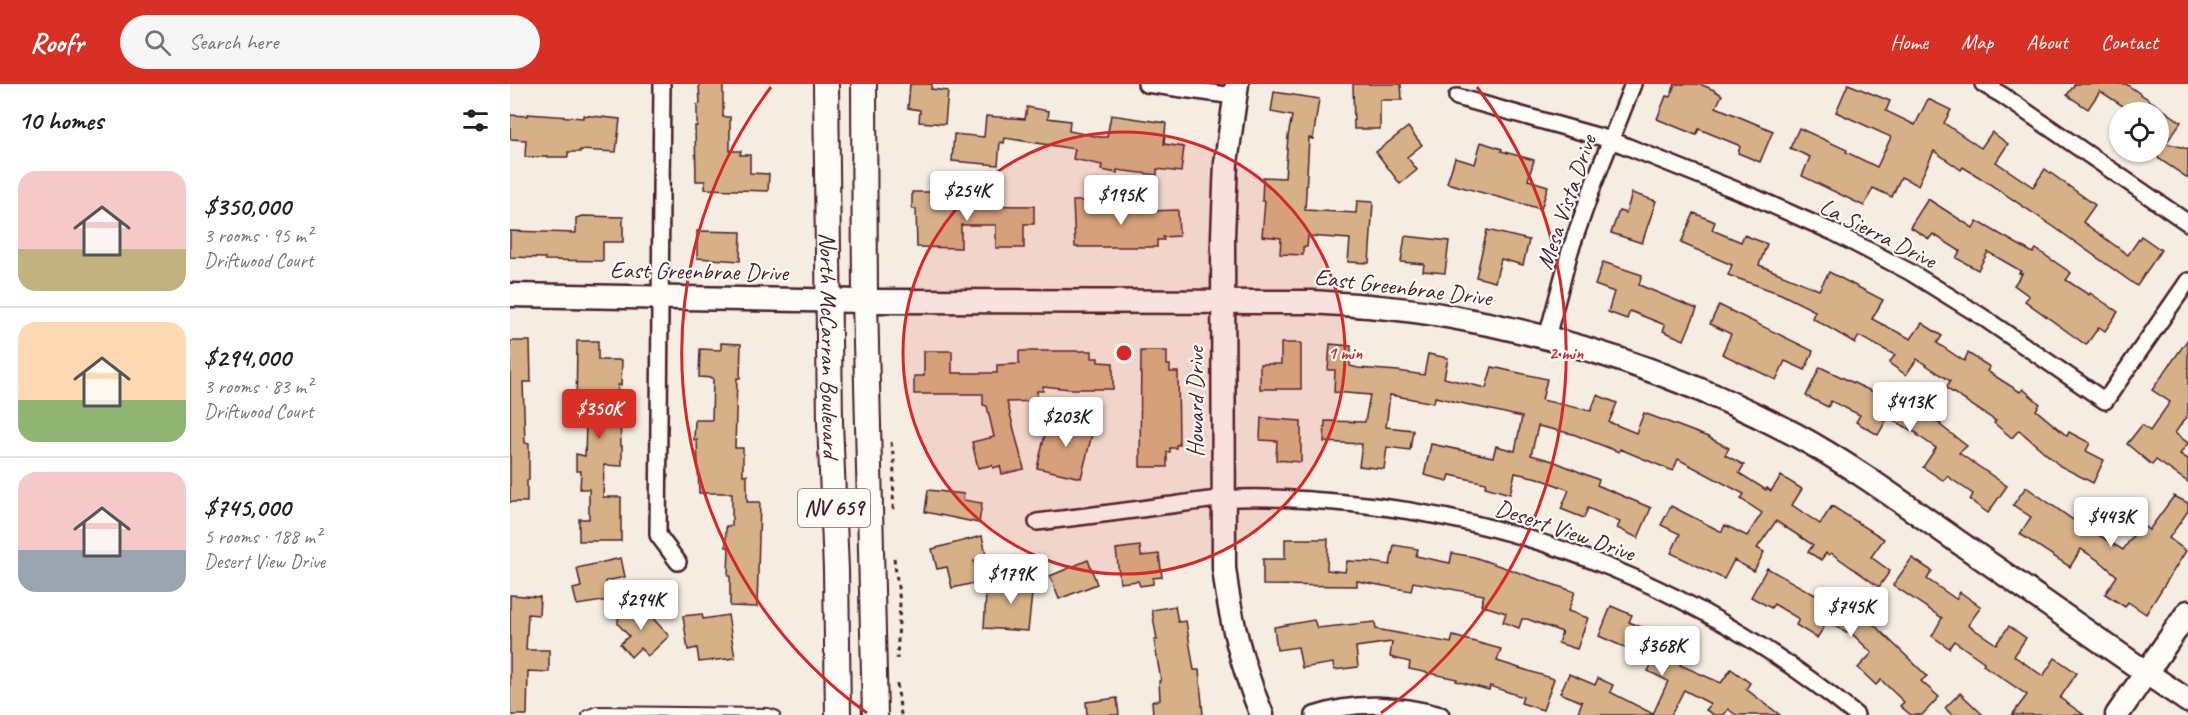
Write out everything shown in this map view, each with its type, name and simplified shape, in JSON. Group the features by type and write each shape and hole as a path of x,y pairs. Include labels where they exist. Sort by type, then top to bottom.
{"main road":[{"name":"North McCarran Boulevard","path":"826,84 830,422 836,570 838,715"},
{"name":"North McCarran Boulevard","path":"864,84 865,302 875,715"}],"street":[{"path":"662,84 658,535 678,562"},
{"path":"1146,84 1236,90"},
{"name":"Mesa Vista Drive","path":"1547,337 1570,251 1634,84"},
{"path":"1983,84 2188,223"},
{"name":"Howard Drive","path":"1236,90 1226,163 1223,236 1224,568 1229,614 1240,659 1262,715"},
{"name":"La Sierra Drive","path":"1457,97 1611,140 1822,227 1910,272 1981,316 2105,401 2188,281"},
{"name":"East Greenbrae Drive","path":"510,295 865,302 1310,302 1381,307 1451,316 1547,337 1599,352 1666,376 1730,403 1797,436 1866,477 2188,701"},
{"name":"Desert View Drive","path":"1037,522 1222,499 1304,500 1367,505 1424,513 1471,523 1537,540 1642,580 1700,609 1752,639 1856,715"},
{"path":"2117,715 2188,612"},
{"path":"1314,715 1358,705 1387,704 1442,715"}],"lane":[{"path":"587,715 597,711 768,713 775,715"}],"building":[{"path":"699,84 723,84 723,117 730,117 730,151 741,151 740,155 750,155 750,173 769,174 768,191 705,189 705,181 696,181 695,126 697,126 697,105 700,104"},
{"path":"910,84 932,84 931,89 948,91 945,124 919,122 920,110 908,108"},
{"path":"1353,84 1401,84 1402,100 1380,100 1380,129 1354,129"},
{"path":"1675,84 1700,84 1714,90 1722,95 1716,107 1773,131 1760,162 1738,153 1740,147 1738,145 1699,129 1696,135 1657,119 1666,96 1670,97"},
{"path":"1848,84 1890,101 1886,111 1915,125 1928,99 1951,110 1944,123 1981,148 1992,132 2008,144 1996,162 2033,187 2045,169 2095,205 2083,222 2128,255 2141,236 2161,250 2137,286 1979,177 1963,167 1961,170 1934,151 1918,185 1901,177 1892,197 1873,188 1864,206 1802,176 1810,157 1790,148 1799,128 1877,167 1891,137 1836,112"},
{"path":"2075,84 2126,84 2152,102 2117,102 2100,91 2088,109 2067,95"},
{"path":"1274,92 1319,99 1313,139 1309,138 1305,210 1356,213 1357,201 1373,202 1369,263 1348,262 1350,239 1308,236 1307,247 1303,247 1303,255 1280,254 1281,238 1262,236 1265,201 1262,201 1263,177 1285,178 1292,116 1271,112"},
{"path":"1027,107 1049,111 1048,118 1070,121 1069,131 1100,137 1107,137 1111,115 1166,123 1164,144 1184,147 1181,172 1157,169 1157,175 1101,170 1102,165 1073,159 1075,149 1005,138 1004,143 1000,142 998,165 952,161 954,134 984,137 986,116 1025,119"},
{"path":"527,114 583,118 583,115 620,119 616,152 580,150 580,152 568,152 568,157 525,157 526,140 510,139 510,115 527,116"},
{"path":"2169,114 2181,122 2169,139"},
{"path":"1408,127 1422,145 1407,157 1417,170 1400,184 1376,152"},
{"path":"1481,142 1502,149 1501,151 1534,160 1528,180 1548,186 1541,209 1447,183 1455,158 1475,164"},
{"path":"2169,144 2188,149 2188,178 2164,162 2169,162"},
{"path":"912,192 932,192 932,200 961,200 961,205 1034,206 1034,224 1024,224 1024,248 996,248 996,225 961,225 961,248 917,247 916,209 912,209"},
{"path":"1632,193 1656,201 1642,243 1611,233 1619,211 1626,213"},
{"path":"1928,199 1973,228 1977,221 2033,253 2036,249 2071,273 2066,280 2118,312 2105,331 2099,327 2086,345 2025,301 2029,296 2014,285 2022,274 2019,273 2021,271 1988,252 1978,270 1956,258 1960,251 1933,234 1929,239 1910,227"},
{"path":"1118,200 1118,212 1178,210 1179,236 1163,237 1164,240 1157,240 1157,247 1075,247 1073,201"},
{"path":"1694,213 1715,222 1712,230 1741,242 1744,235 1767,244 1759,265 1819,290 1829,272 1883,300 1872,319 1911,339 1922,323 1942,336 1937,343 1964,361 1968,353 1990,367 1987,371 2020,392 2023,389 2040,404 2036,410 2067,436 2069,432 2090,443 2086,451 2104,460 2093,483 2060,466 2019,430 2012,438 1994,423 1996,421 1946,388 1950,381 1917,359 1906,375 1889,363 1895,355 1859,336 1855,343 1812,318 1815,311 1781,294 1728,275 1732,265 1681,243"},
{"path":"582,216 623,217 623,242 603,242 603,261 510,257 510,231 576,233 576,218"},
{"path":"1487,230 1529,240 1523,265 1501,259 1495,282 1476,277"},
{"path":"697,231 741,232 740,261 697,258"},
{"path":"1405,236 1449,241 1445,273 1423,271 1424,264 1401,262"},
{"path":"1603,262 1642,275 1639,285 1697,309 1684,340 1663,331 1665,325 1630,311 1627,319 1608,312 1614,292 1595,285"},
{"path":"1719,305 1813,351 1805,370 1785,361 1776,380 1722,354 1731,334 1710,324"},
{"path":"2188,339 2188,414 2175,433 2188,443 2180,454 2188,459 2188,482 2156,460 2152,465 2127,444 2142,425 2150,431 2170,402 2152,390"},
{"path":"510,341 530,341 531,382 523,382 525,443 529,444 527,502 510,502"},
{"path":"577,341 598,341 598,360 622,360 621,385 618,385 618,417 620,417 622,466 604,465 603,497 621,497 621,541 579,541 579,519 589,519 589,489 580,489 581,471 576,471 576,454 585,456 586,424 579,424 579,415 576,415"},
{"path":"721,343 741,344 740,378 737,378 735,448 743,448 743,475 747,475 747,502 760,502 757,607 730,606 729,547 726,547 726,526 732,526 732,493 699,493 697,440 694,440 695,420 712,420 713,378 699,377 700,349 721,350"},
{"path":"1281,343 1301,343 1301,389 1260,389 1260,364 1281,364"},
{"path":"1330,344 1351,346 1350,366 1358,368 1424,375 1428,354 1448,358 1444,378 1486,388 1492,367 1547,379 1542,400 1591,411 1597,395 1617,403 1609,422 1636,433 1644,413 1708,437 1729,448 1725,455 1744,465 1739,473 1766,490 1767,488 1771,491 1781,476 1802,489 1792,505 1820,524 1832,506 1884,539 1871,557 1890,571 1879,587 1831,553 1829,555 1826,553 1821,560 1808,552 1813,545 1776,521 1757,548 1764,552 1754,571 1734,560 1724,579 1671,553 1680,534 1661,525 1671,506 1720,531 1725,525 1747,536 1762,513 1741,499 1744,494 1678,459 1673,471 1620,449 1619,452 1573,434 1538,426 1531,455 1553,461 1599,480 1597,485 1651,508 1638,538 1617,528 1620,522 1588,508 1584,518 1561,509 1569,490 1538,478 1515,473 1510,494 1485,487 1486,483 1450,475 1448,481 1424,475 1431,444 1493,457 1496,446 1515,451 1522,417 1435,397 1434,403 1390,395 1386,427 1413,430 1410,450 1387,447 1384,469 1359,466 1362,444 1324,442 1325,421 1365,422 1370,395 1334,392 1335,370 1328,370"},
{"path":"924,351 952,351 952,373 997,373 997,365 1019,364 1019,351 1092,351 1092,358 1098,358 1098,362 1113,363 1113,389 1070,389 1043,386 1043,391 1037,391 1037,401 1007,402 1024,469 1002,474 1000,466 978,468 972,442 994,437 987,406 983,405 983,394 914,394 914,376 924,376"},
{"path":"1141,351 1167,351 1167,365 1170,365 1170,372 1178,372 1179,445 1176,445 1176,448 1170,448 1170,452 1167,452 1167,467 1140,467"},
{"path":"1820,367 1873,392 1876,387 1941,424 1967,446 1959,453 2007,486 1988,513 1970,500 1973,494 1947,476 1944,481 1923,467 1936,448 1918,434 1888,417 1878,435 1856,422 1860,415 1831,401 1828,407 1806,396"},
{"path":"1261,418 1301,421 1301,462 1276,460 1277,441 1260,440"},
{"path":"1068,420 1094,426 1081,478 1037,468 1048,422 1067,426"},
{"path":"2026,487 2123,550 2141,524 2149,530 2174,496 2188,503 2188,511 2169,538 2186,551 2146,614 2128,602 2125,607 2105,594 2117,576 2081,549 2070,567 2020,534 2031,517 2013,505"},
{"path":"928,490 964,494 963,500 982,503 979,523 925,512"},
{"path":"982,536 987,559 974,561 979,582 952,588 947,567 937,569 932,549"},
{"path":"1285,539 1328,539 1327,570 1345,572 1347,561 1390,565 1394,545 1418,549 1416,556 1450,563 1452,553 1474,557 1575,592 1568,611 1588,618 1577,649 1558,643 1562,632 1527,619 1522,619 1519,628 1503,622 1506,613 1481,605 1484,595 1413,582 1411,591 1357,581 1357,586 1263,585 1263,559 1285,559"},
{"path":"1140,546 1141,556 1159,554 1162,577 1153,578 1153,584 1140,586 1138,581 1120,583 1116,549"},
{"path":"621,558 625,577 606,581 610,600 577,605 573,589 581,587 577,568"},
{"path":"1912,558 1932,571 1927,579 1956,599 1960,592 1981,607 1968,625 1996,644 2009,626 2026,638 2014,656 2043,676 2055,658 2077,673 2060,698 2084,715 2012,715 2027,695 1983,665 1984,662 1954,641 1949,648 1932,636 1942,618 1893,585"},
{"path":"1088,560 1097,584 1059,599 1050,576"},
{"path":"1767,568 1815,595 1819,589 1870,621 1927,676 1921,681 1939,697 1922,715 1911,715 1900,706 1904,702 1881,680 1876,685 1858,668 1872,653 1848,630 1846,633 1828,621 1817,638 1796,625 1799,619 1774,604 1771,608 1751,597"},
{"path":"1008,574 1034,575 1028,631 984,628 986,594 1007,595"},
{"path":"510,595 540,597 539,615 528,614 526,650 549,650 549,672 528,671 527,715 510,715"},
{"path":"637,601 669,636 648,656 640,648 631,657 620,644 629,636 618,624 618,619"},
{"path":"1175,606 1178,622 1186,621 1194,670 1199,670 1203,715 1153,715 1152,701 1160,700 1159,681 1161,681 1152,610"},
{"path":"1611,606 1632,615 1629,622 1666,637 1667,633 1690,645 1680,665 1721,683 1731,669 1750,683 1746,689 1780,715 1736,715 1728,709 1724,715 1714,715 1706,710 1711,704 1684,690 1671,715 1577,715 1582,702 1560,693 1569,674 1595,685 1598,678 1613,685 1610,692 1653,714 1668,681 1648,671 1654,660 1599,636"},
{"path":"702,614 703,619 728,615 735,658 699,662 697,648 688,650 683,616"},
{"path":"1314,620 1317,628 1375,622 1376,629 1451,643 1453,636 1501,649 1497,661 1554,679 1543,710 1521,703 1523,697 1490,686 1489,690 1456,681 1457,679 1409,669 1410,662 1390,657 1392,642 1356,647 1358,667 1334,670 1333,663 1302,668 1298,647 1277,650 1274,627"},
{"path":"1960,693 1983,715 1952,715 1945,708"},
{"path":"1117,698 1119,715 1087,715 1086,702"}]}
